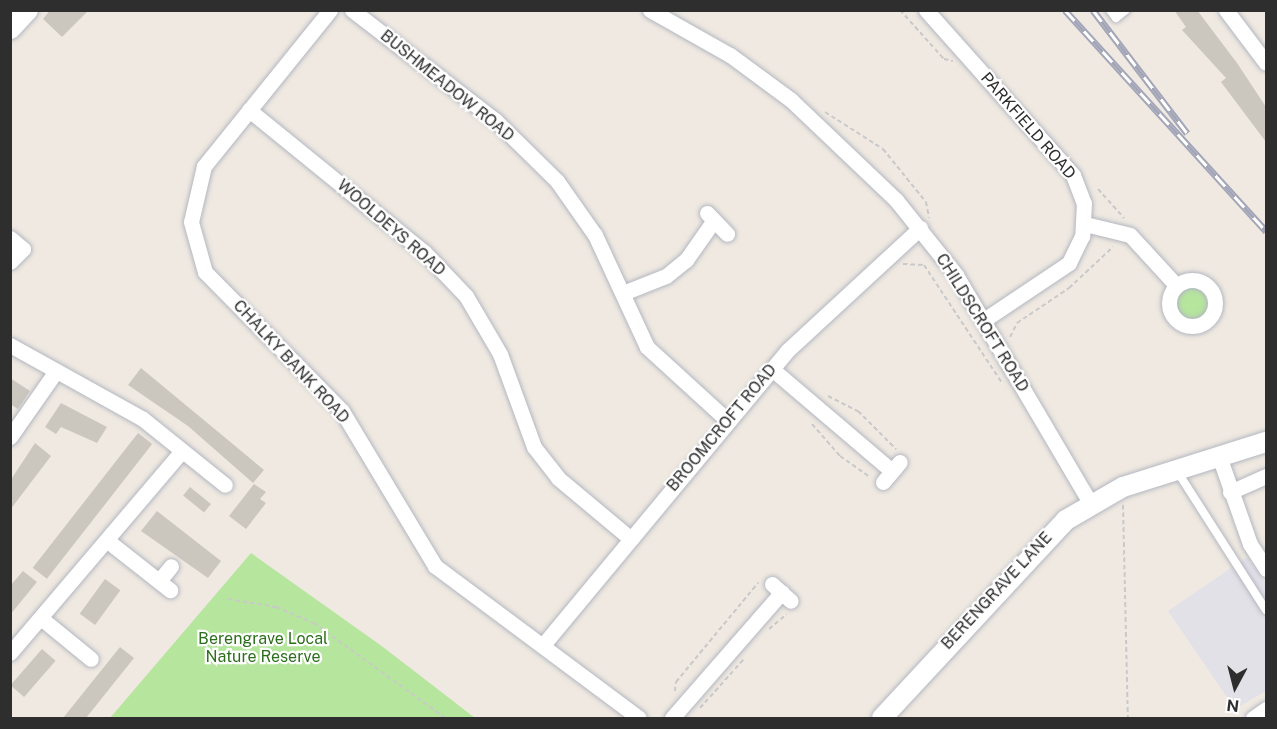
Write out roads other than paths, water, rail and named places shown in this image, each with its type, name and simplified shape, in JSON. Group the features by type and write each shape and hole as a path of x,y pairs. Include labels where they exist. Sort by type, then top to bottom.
{"main road":[{"path":"10,28 27,10"}],"street":[{"name":"CHALKY BANK ROAD","path":"330,10 204,166 194,192 191,222 205,272 342,411 435,566 639,718"},
{"name":"BUSHMEADOW ROAD","path":"352,10 495,120 557,181 595,235 647,347 728,421"},
{"name":"CHILDSCROFT ROAD","path":"650,10 730,55 798,105 869,171 920,228 988,317 1091,504"},
{"name":"PARKFIELD ROAD","path":"926,10 1073,175 1082,195 1084,224 1064,268 988,317"},
{"path":"1229,12 1266,63"},
{"name":"WOOLDEYS ROAD","path":"249,110 424,252 466,296 500,354 534,447 558,478 631,539"},
{"path":"623,293 666,276 686,261 710,218 727,234"},
{"path":"1084,224 1130,235 1173,282"},
{"name":"BROOMCROFT ROAD","path":"543,645 772,369 844,293 920,228"},
{"path":"10,238 22,249 14,259"},
{"path":"10,345 143,419 225,485"},
{"path":"772,369 892,471"},
{"path":"10,437 56,371"},
{"name":"BERENGRAVE LANE","path":"882,718 1045,537 1091,504 1123,487 1266,442"},
{"path":"10,653 110,542 182,451"},
{"path":"1219,456 1230,492 1266,569"},
{"path":"1230,492 1266,476"},
{"path":"110,542 165,586 171,566"},
{"path":"672,718 780,592"},
{"path":"42,619 91,659"},
{"path":"1253,718 1266,710"}],"lane":[{"path":"1110,10 1116,18 1126,10"},
{"path":"1176,470 1266,610"}],"railway":[{"path":"1065,10 1266,231"},
{"path":"1093,10 1187,133"}],"park label":[{"name":"Berengrave Local Nature Reserve","path":"263,648"}]}
